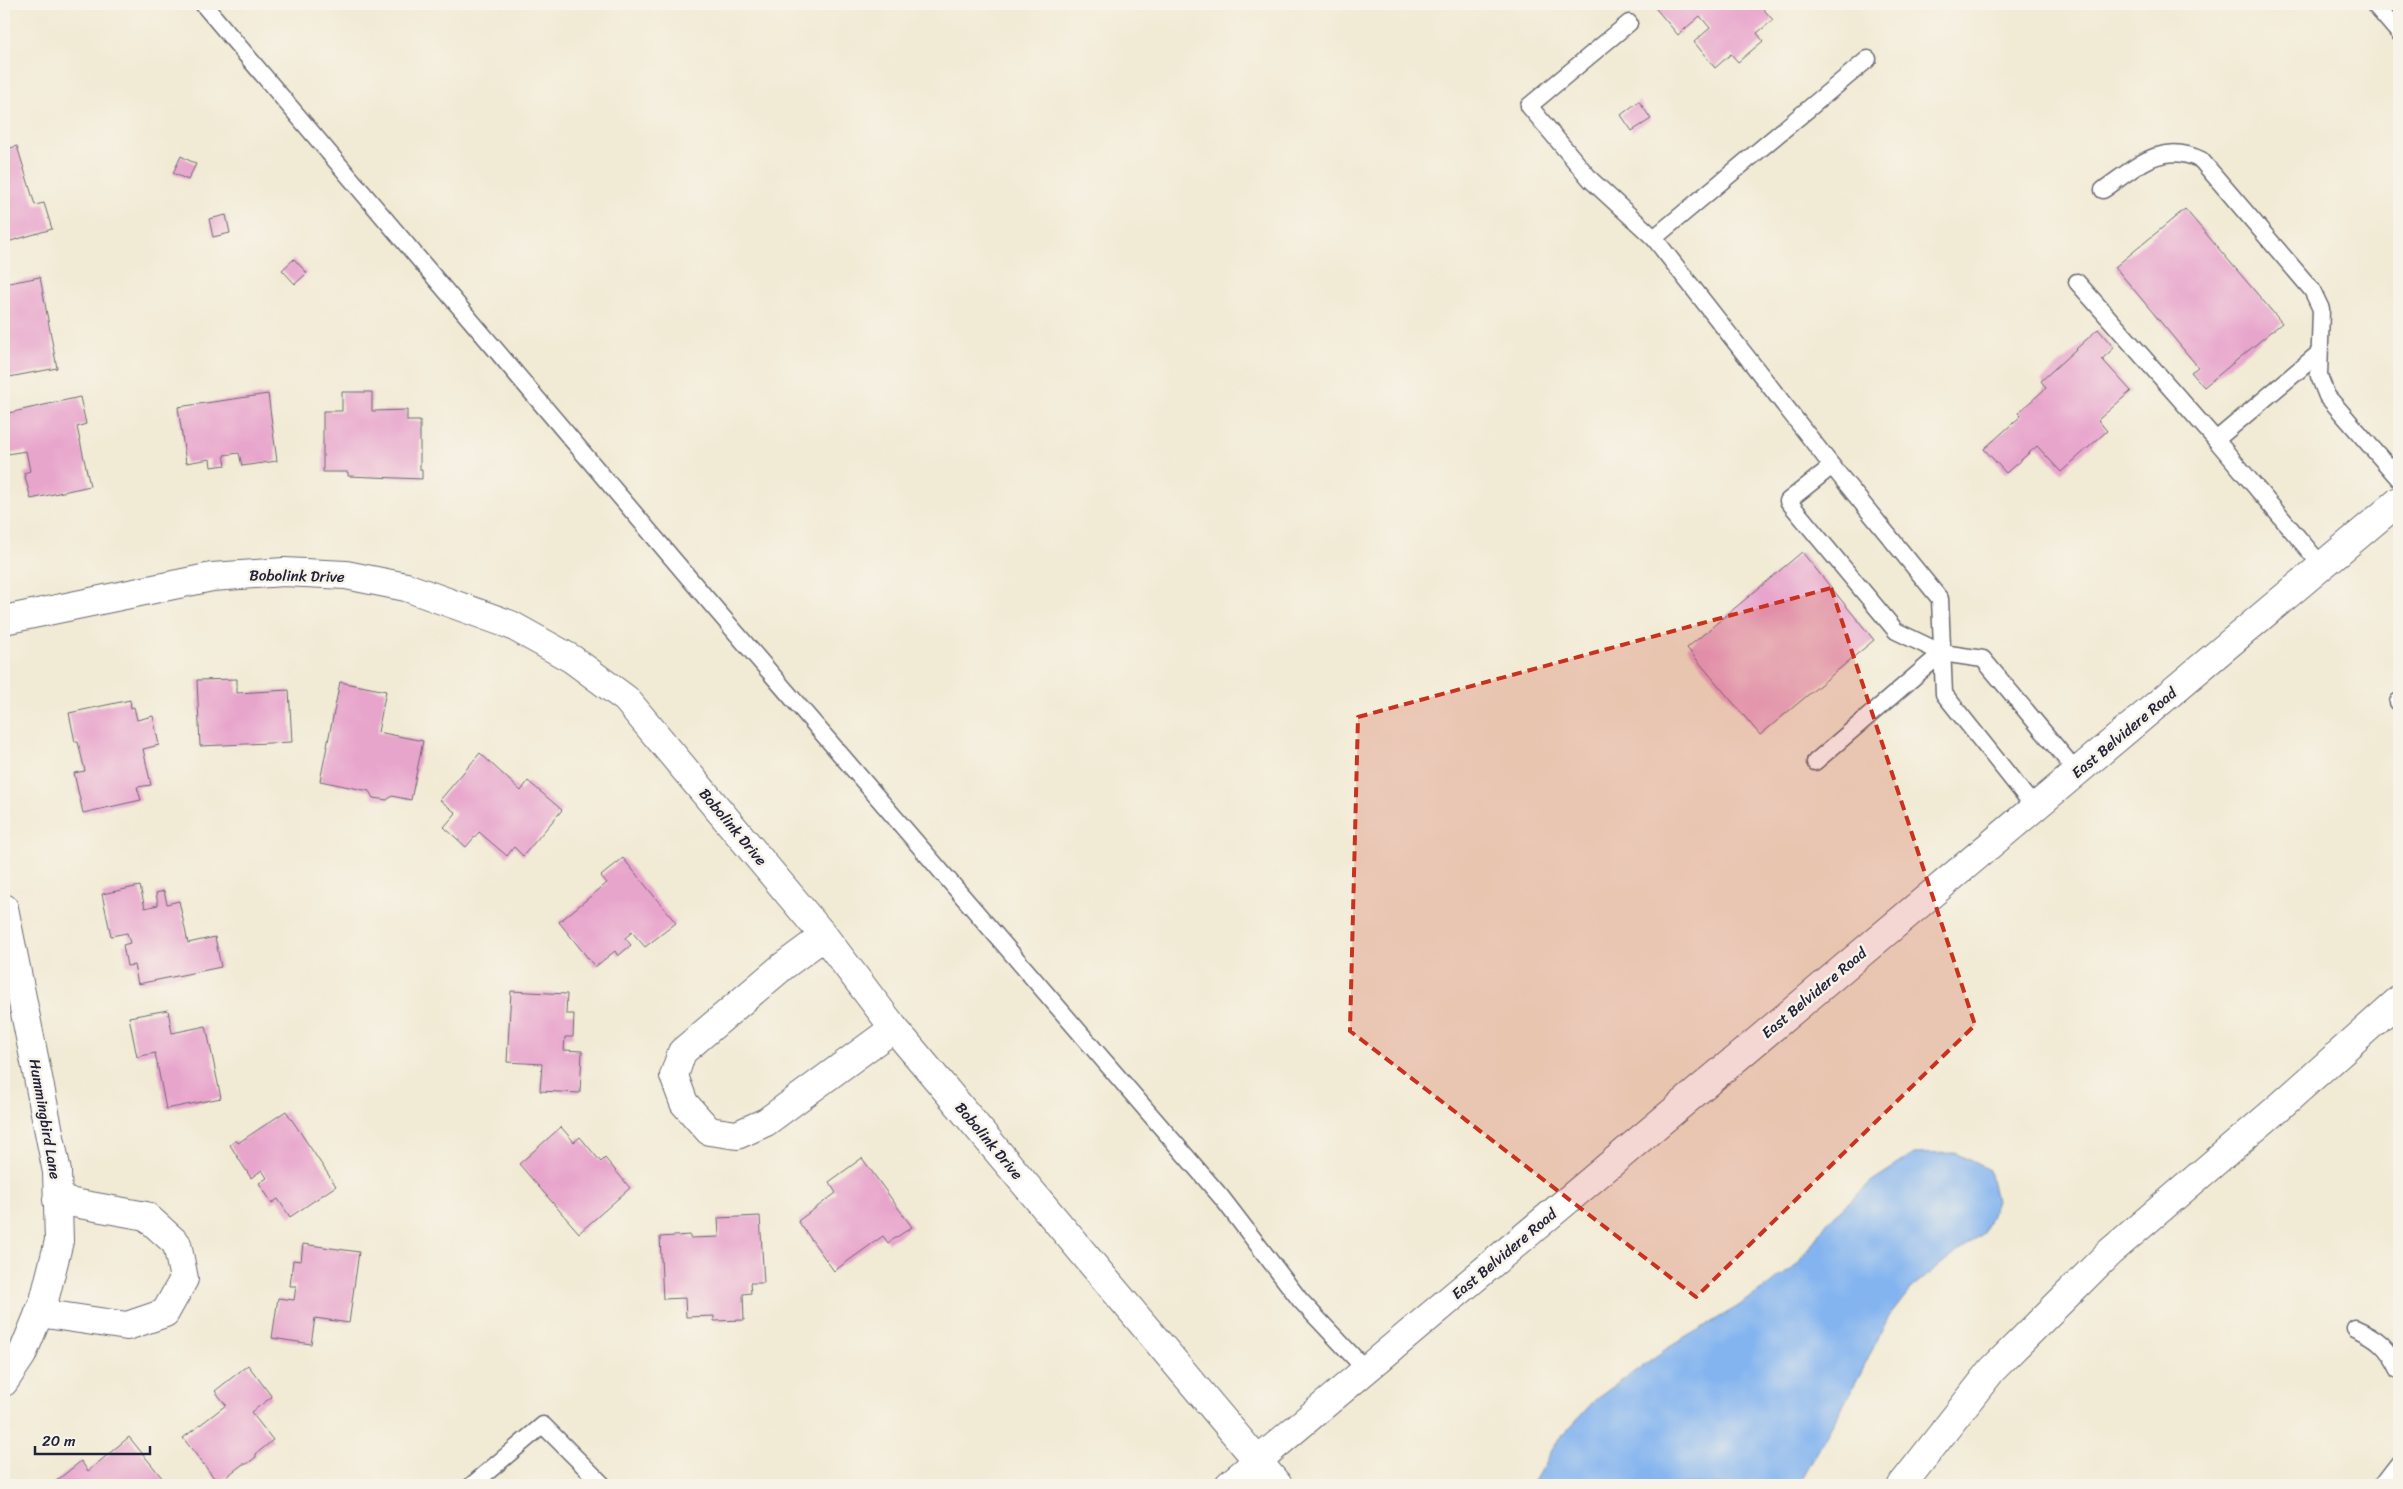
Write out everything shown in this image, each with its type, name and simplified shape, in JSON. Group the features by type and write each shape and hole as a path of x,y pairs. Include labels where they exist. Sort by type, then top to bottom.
{"street":[{"name":"East Belvidere Road","path":"1229,1485 2399,501"},
{"name":"Bobolink Drive","path":"4,620 212,577 284,572 346,575 406,587 511,625 572,659 626,699 824,936 894,1028 1278,1485"},
{"name":"Hummingbird Lane","path":"4,908 57,1172 59,1241 44,1301 22,1355 4,1382"},
{"path":"824,936 782,967 682,1052 674,1076 684,1103 709,1132 737,1135 766,1122 894,1028"},
{"path":"1902,1485 1992,1370 2110,1252 2277,1109 2399,1000"},
{"path":"39,1313 127,1326 166,1313 184,1278 177,1244 146,1216 57,1200"}],"lane":[{"path":"203,4 694,584 1222,1198 1300,1300 1366,1370"},
{"path":"2374,4 2399,33"},
{"path":"1629,23 1529,106 1591,180 1654,238 1832,466 1940,600 1944,694 2035,808"},
{"path":"1654,238 1868,59"},
{"path":"2103,190 2147,160 2168,152 2187,153 2201,160 2312,290 2321,309 2319,376 2327,396 2399,479"},
{"path":"2077,282 2216,440 2322,566"},
{"path":"2216,440 2319,353"},
{"path":"1832,466 1788,501 1896,631 1942,653 1983,659 2077,772"},
{"path":"1815,762 1942,653"},
{"path":"2355,1328 2376,1337 2392,1357 2399,1370"},
{"path":"472,1485 543,1425 603,1485"},
{"path":"2382,1485 2399,1463"}],"highlighted area":[{"path":"1831,588 1975,1025 1696,1297 1350,1031 1358,717"}],"water":[{"path":"1955,1153 1989,1170 1996,1201 1984,1233 1946,1260 1910,1290 1888,1318 1859,1377 1799,1485 1532,1485 1558,1440 1596,1399 1666,1349 1737,1307 1796,1266 1829,1220 1872,1181 1914,1154"}],"building":[{"path":"1652,4 1733,4 1736,7 1740,4 1759,4 1773,20 1757,33 1763,41 1738,62 1731,54 1715,68 1694,42 1710,28 1700,16 1678,35"},
{"path":"1639,101 1651,119 1632,131 1621,115"},
{"path":"17,146 35,205 44,203 52,229 4,243 4,150"},
{"path":"181,156 196,164 188,180 173,173"},
{"path":"2185,209 2282,323 2204,387 2191,372 2198,367 2115,267"},
{"path":"226,215 230,233 213,237 209,219"},
{"path":"294,259 307,273 295,284 282,270"},
{"path":"40,277 57,368 4,378 4,284"},
{"path":"2098,329 2114,348 2102,359 2131,391 2098,420 2107,431 2061,472 2037,446 2006,473 1984,449 2021,416 2018,413 2046,388 2041,381"},
{"path":"342,392 372,392 372,411 407,410 407,421 420,421 420,470 422,470 422,479 348,476 348,472 323,472 323,411 342,411"},
{"path":"268,394 277,461 242,466 239,453 224,455 226,465 211,467 210,459 186,463 178,407"},
{"path":"80,397 86,424 77,427 90,486 31,499 24,473 30,471 26,451 7,454 4,439 4,414"},
{"path":"1802,552 1874,640 1760,735 1687,648"},
{"path":"237,679 237,693 289,690 292,742 200,746 197,680"},
{"path":"340,682 386,691 378,732 423,741 411,800 392,796 387,800 373,798 369,791 320,781"},
{"path":"130,700 131,708 134,707 137,720 153,716 159,745 143,749 151,785 137,787 141,800 83,813 74,773 85,771 78,742 75,742 69,713"},
{"path":"480,753 521,791 528,781 562,810 523,856 514,847 507,856 479,832 466,847 444,827 456,813 440,800"},
{"path":"623,858 676,923 645,947 632,932 625,938 631,945 618,956 615,951 595,967 559,922 607,883 601,876"},
{"path":"140,886 145,908 158,905 156,893 164,891 167,904 179,901 188,943 215,937 221,967 138,984 134,965 127,966 123,945 130,943 127,933 111,936 102,894"},
{"path":"511,991 567,994 566,1014 574,1014 573,1037 565,1037 564,1050 582,1051 580,1093 540,1091 542,1064 507,1062"},
{"path":"168,1010 172,1033 206,1026 221,1098 166,1109 155,1053 137,1057 129,1017"},
{"path":"286,1111 336,1186 290,1217 278,1199 272,1203 259,1183 267,1178 262,1170 251,1178 230,1145 236,1140 238,1143"},
{"path":"561,1127 574,1142 580,1137 601,1162 605,1158 630,1188 579,1233 519,1164"},
{"path":"862,1158 912,1227 888,1243 883,1236 834,1271 798,1221 836,1193 829,1182"},
{"path":"760,1216 764,1283 750,1283 751,1293 743,1294 744,1320 714,1321 714,1316 686,1317 685,1298 663,1299 660,1237 690,1235 690,1238 719,1237 718,1218"},
{"path":"303,1244 359,1252 349,1323 315,1318 311,1344 272,1338 278,1298 294,1300 296,1286 290,1286 293,1260 301,1261"},
{"path":"248,1365 272,1397 251,1412 273,1440 256,1454 256,1457 247,1464 243,1464 218,1483 183,1438 226,1405 215,1391"},
{"path":"129,1437 163,1479 160,1485 51,1485 81,1461 88,1471"}]}
